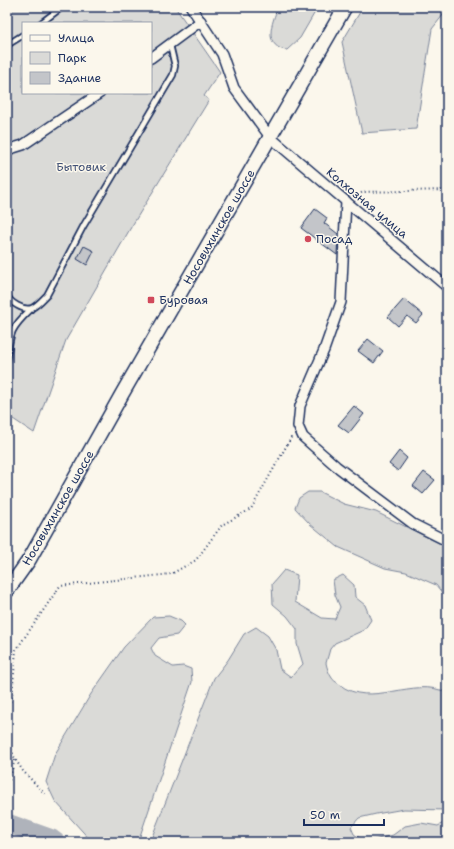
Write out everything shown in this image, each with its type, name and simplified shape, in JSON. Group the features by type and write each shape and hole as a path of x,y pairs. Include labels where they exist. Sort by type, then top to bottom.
{"main road":[{"name":"Носовихинское шоссе","path":"7,591 29,560 122,394 345,7"}],"street":[{"name":"Колхозная улица","path":"191,7 222,54 234,88 270,137 447,287"},
{"path":"152,57 170,46 201,21"},
{"path":"7,150 23,145 99,94"},
{"path":"346,201 340,302 324,350 300,406 298,426 303,437 336,466 413,524 447,541"}],"lane":[{"path":"42,22 62,7"},
{"path":"7,45 22,36"},
{"path":"7,360 9,338 16,323 46,295 84,226 173,76 175,66 170,46"},
{"path":"7,294 8,298 14,304 24,308 31,308"}],"path":[{"path":"346,201 363,192 447,190"},
{"path":"7,709 12,697 16,650 60,586 170,574 196,560 222,525 251,508 298,426"},
{"path":"7,738 15,759 23,771 45,794"},
{"path":"7,788 15,759"}],"green space":[{"name":"Бытовик","path":"7,7 175,7 220,72 204,96 209,100 130,229 66,340 34,433 7,415"},
{"path":"278,7 318,7 300,38 287,50 281,49 275,45 271,36 272,23"},
{"path":"363,7 447,7 447,10 432,29 416,129 362,133 342,42"},
{"path":"308,492 320,492 344,504 376,512 447,547 447,599 436,585 406,572 385,568 338,547 310,524 295,508 299,498"},
{"path":"284,570 297,575 295,602 322,618 335,619 340,607 335,595 333,580 343,575 354,585 355,597 365,605 371,620 364,630 335,643 330,649 326,663 332,679 351,691 364,694 378,694 421,688 434,689 447,693 447,810 404,809 359,818 351,827 354,834 364,841 393,835 405,826 421,823 438,826 447,821 447,842 150,842 214,678 228,660 244,634 256,627 268,636 276,650 280,669 291,677 303,664 297,644 297,629 287,616 273,604 272,584"},
{"path":"169,616 181,621 185,625 177,635 159,638 151,648 155,656 173,667 183,666 191,669 192,682 138,842 92,842 55,801 46,782 55,754 91,694 124,647 153,617"}],"building":[{"path":"315,209 327,218 324,223 338,234 337,255 301,228"},
{"path":"84,246 94,251 87,265 77,259"},
{"path":"404,299 423,315 416,323 407,316 398,326 388,317"},
{"path":"368,339 383,351 374,363 358,351"},
{"path":"354,406 364,414 349,433 338,425"},
{"path":"399,451 407,458 398,471 389,464"},
{"path":"424,472 435,480 423,494 413,486"}],"waterway":[{"path":"7,823 52,839 56,842"}],"place":[{"name":"Посад","path":"308,239"},
{"name":"Буровая","path":"151,300"}]}
